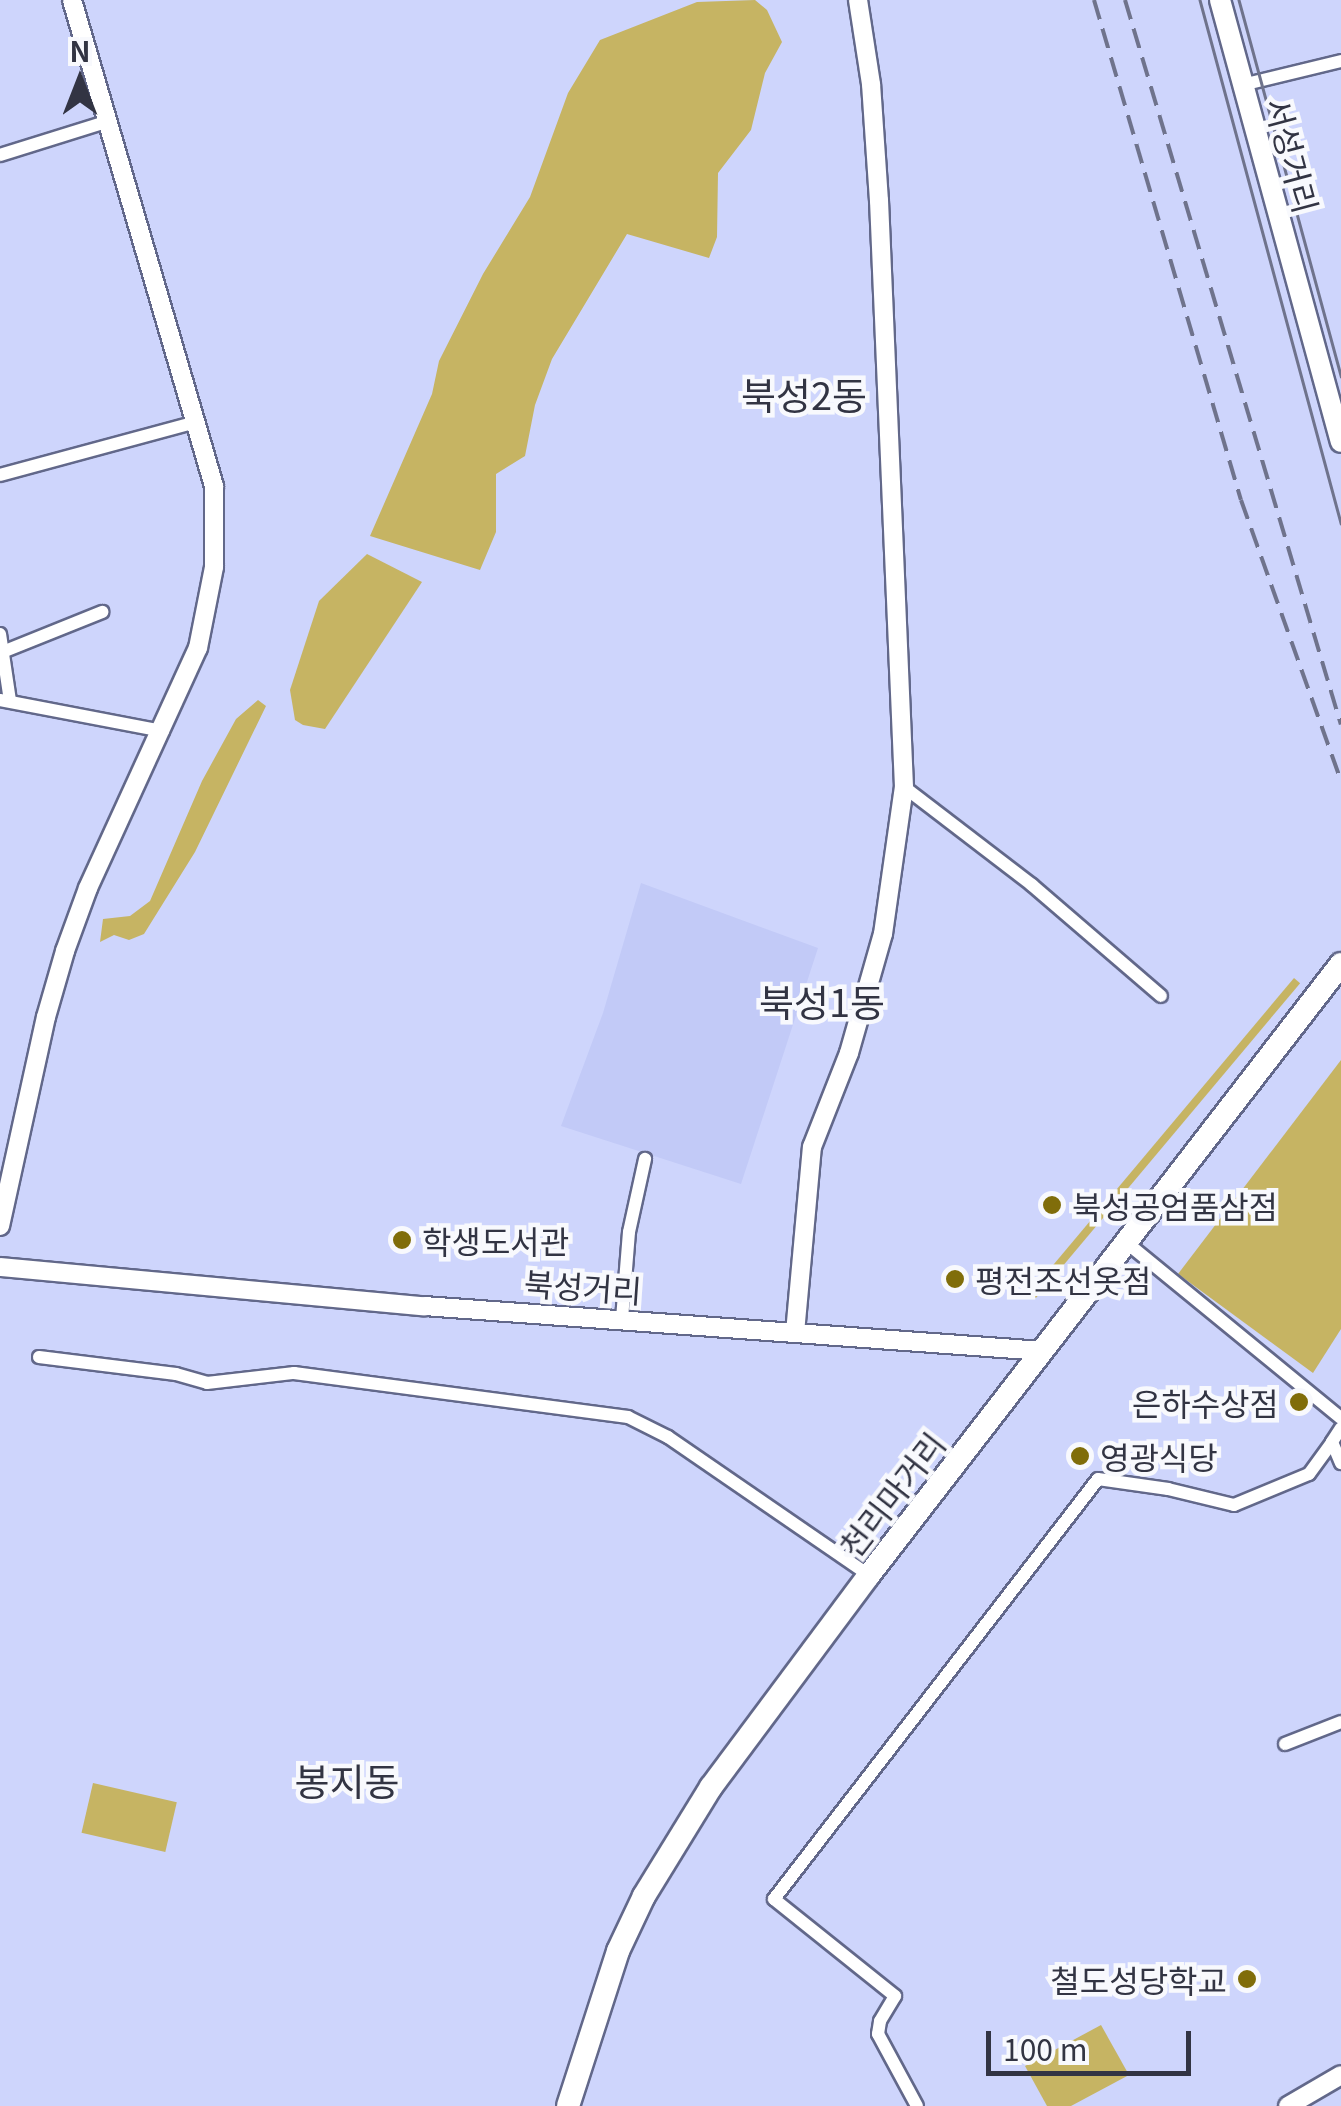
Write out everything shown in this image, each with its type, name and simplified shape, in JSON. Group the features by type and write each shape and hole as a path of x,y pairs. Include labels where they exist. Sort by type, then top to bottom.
{"highway":[{"name":"천리마거리","path":"568,2106 596,2011 644,1896 711,1786 1341,964"}],"main road":[{"name":"서성거리","path":"1220,0 1341,442"}],"street":[{"path":"0,1226 46,1017 65,951 88,888 198,648 214,567 214,486 72,0"},
{"path":"795,1333 812,1147 848,1053 882,934 904,787 879,201 870,84 858,0"},
{"path":"1242,85 1341,61"},
{"path":"0,156 109,121"},
{"path":"0,475 196,422"},
{"path":"5,651 102,612"},
{"path":"0,634 5,651 5,700 163,731"},
{"path":"904,787 1032,885 1161,996"},
{"path":"622,1319 629,1232 645,1160"},
{"path":"1127,1244 1341,1418"},
{"name":"북성거리","path":"0,1267 424,1306 1044,1351"},
{"path":"39,1356 176,1374 207,1383 294,1373 628,1418 668,1438 869,1575"},
{"path":"917,2106 878,2034 880,2021 894,1996 774,1899 1098,1479 1234,1505 1308,1474 1341,1428"},
{"path":"1332,1442 1341,1462"},
{"path":"1285,1744 1341,1722"},
{"path":"1288,2106 1341,2075"}],"shaded area":[{"path":"755,0 767,10 782,42 765,73 751,130 718,173 717,237 709,258 627,234 552,359 535,405 525,456 496,474 496,532 480,570 370,536 432,394 439,361 483,274 530,197 568,93 600,40 697,2"},
{"path":"367,554 422,582 325,729 303,725 295,720 290,690 319,601"},
{"path":"258,700 266,706 195,852 144,934 129,940 114,935 100,942 103,919 130,916 150,901 202,781 236,719"},
{"path":"641,883 818,948 741,1184 561,1126 603,1013"},
{"path":"1294,978 1300,983 1036,1298 1030,1293"},
{"path":"1341,1060 1341,1329 1313,1373 1178,1274"},
{"path":"93,1783 177,1802 165,1852 82,1833"},
{"path":"1101,2025 1129,2075 1071,2106 1047,2106 1025,2066"}],"tram line":[{"path":"1200,0 1341,523"},
{"path":"1239,0 1341,376"}],"railway":[{"path":"1094,0 1241,500 1341,781"},
{"path":"1125,0 1341,725"}],"place":[{"name":"북성공엄품삼점","path":"1052,1205"},
{"name":"학생도서관","path":"402,1240"},
{"name":"평전조선옷점","path":"955,1279"},
{"name":"은하수상점","path":"1299,1402"},
{"name":"영광식당","path":"1080,1456"},
{"name":"철도성당학교","path":"1247,1979"}],"district":[{"name":"북성2동","path":"804,394"},
{"name":"북성1동","path":"822,1001"},
{"name":"봉지동","path":"347,1780"}]}
